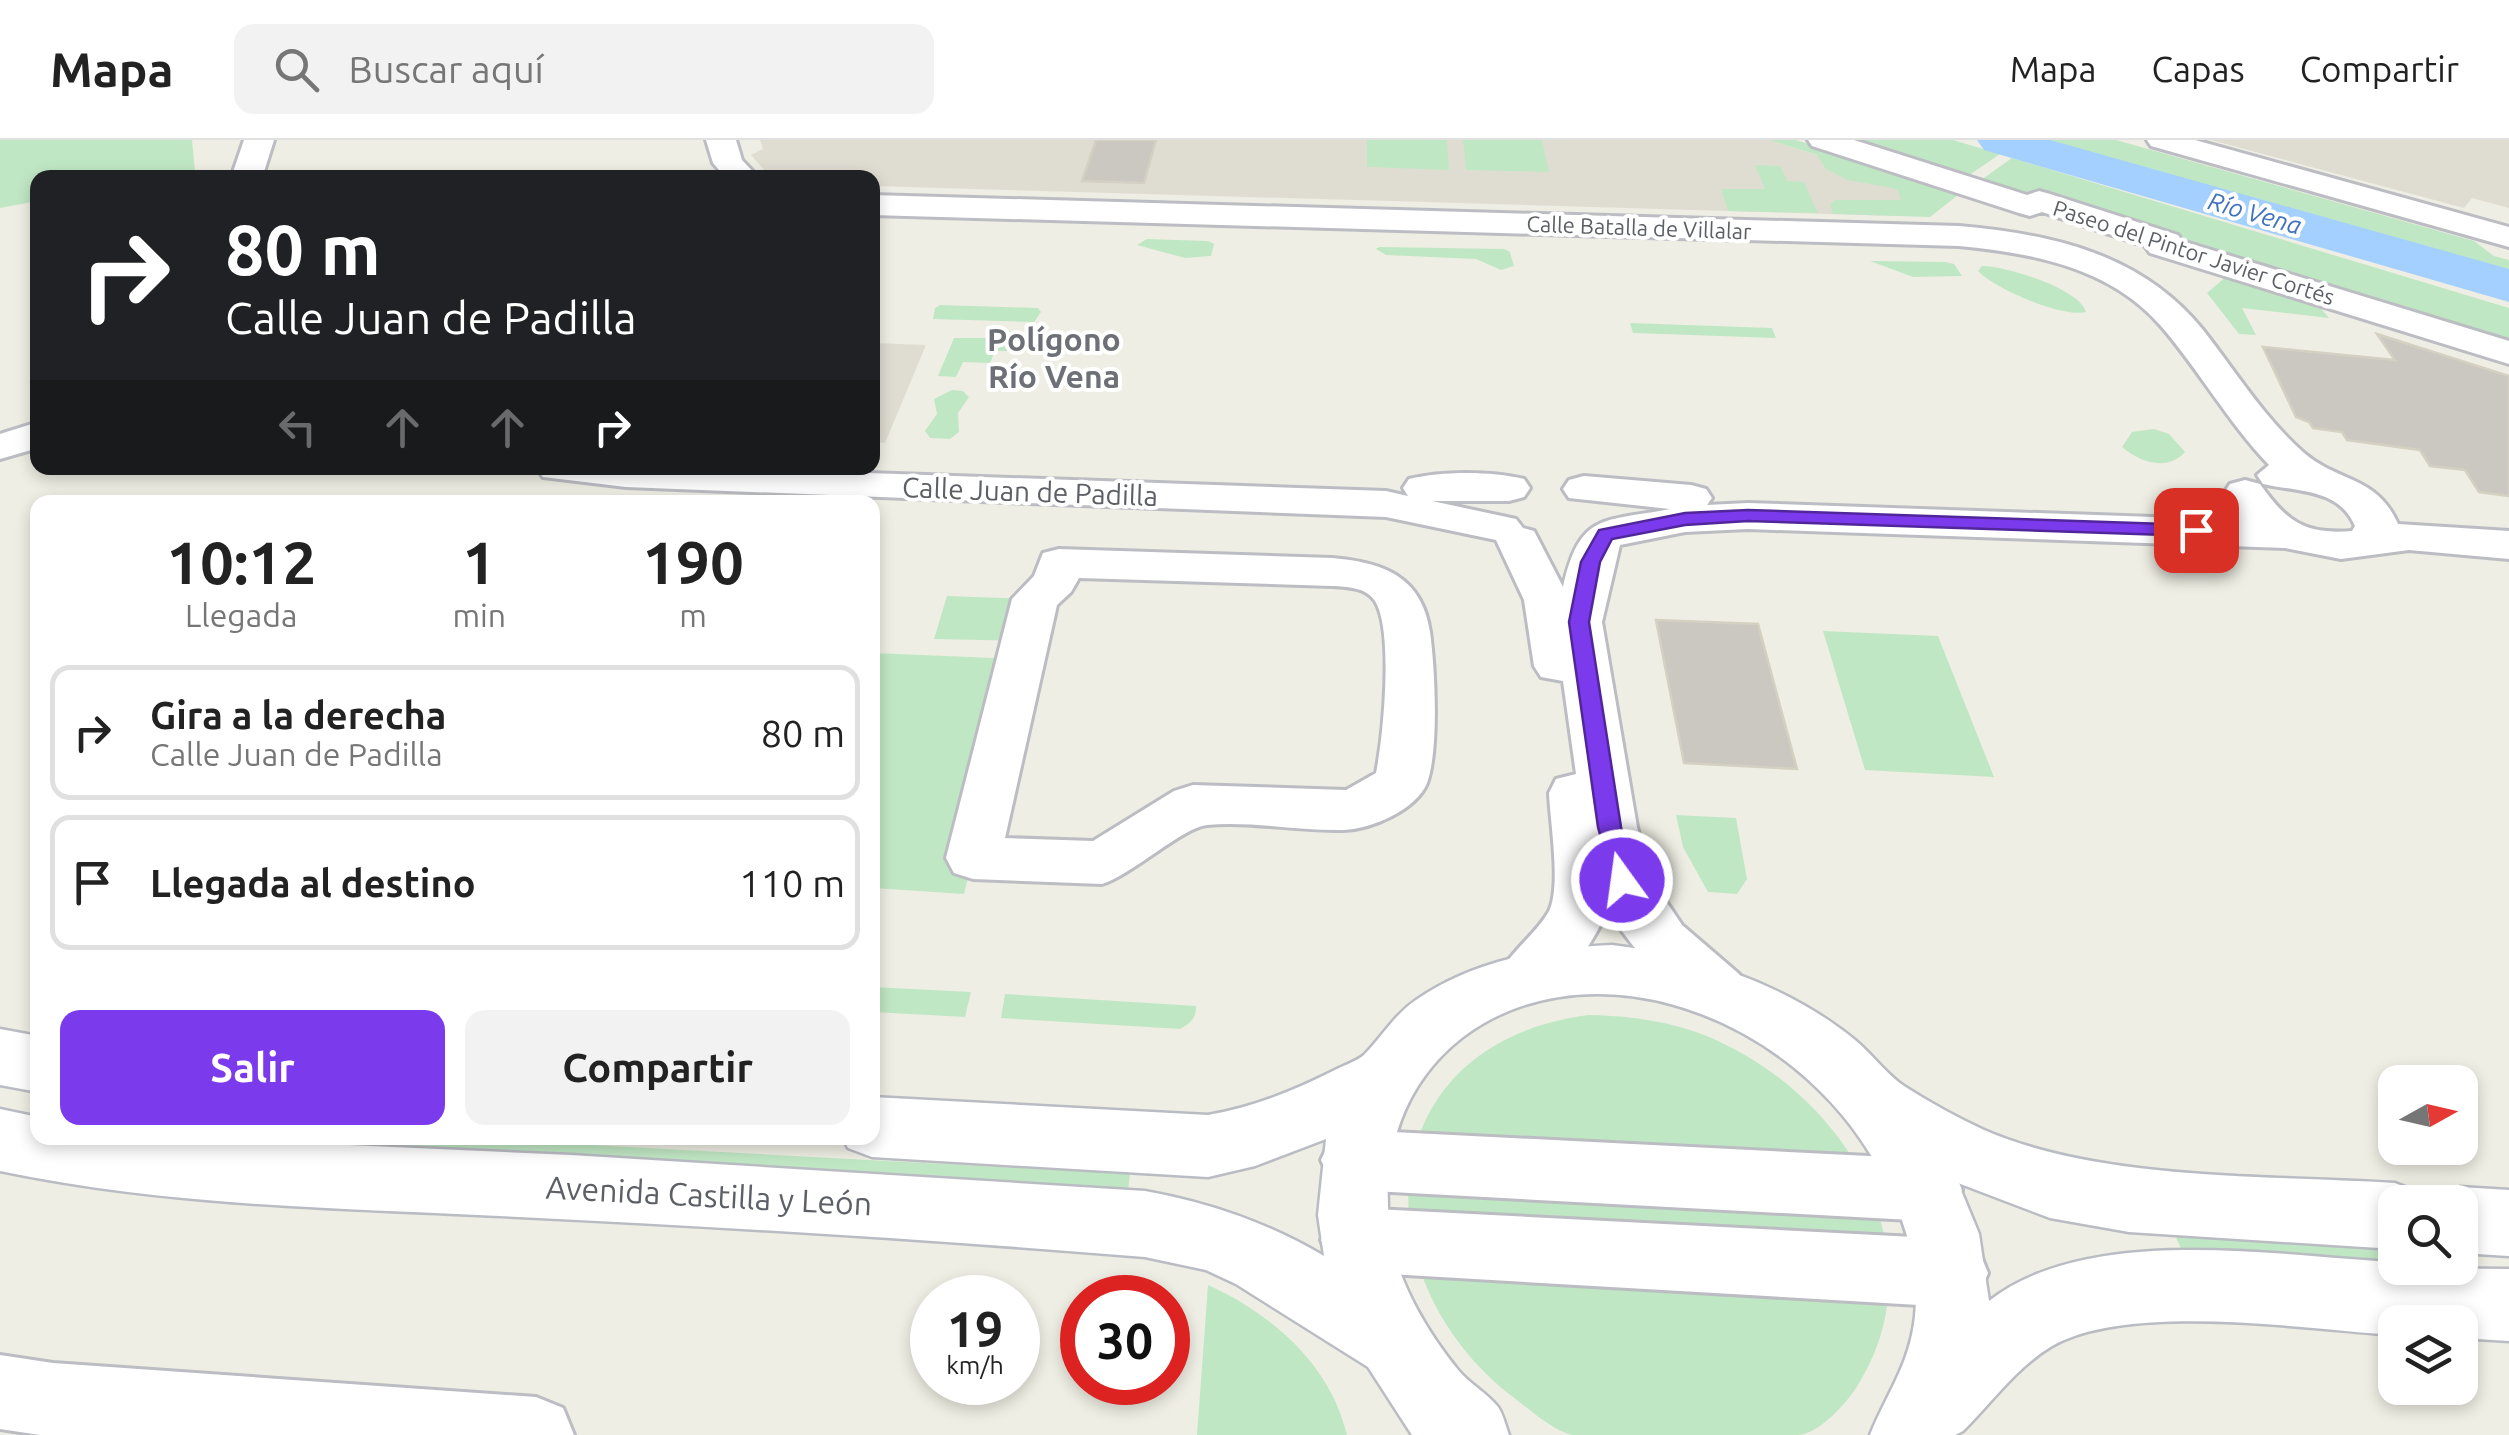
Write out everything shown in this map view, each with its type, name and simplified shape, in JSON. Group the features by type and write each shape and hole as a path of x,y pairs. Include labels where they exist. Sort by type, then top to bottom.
{"main road":[{"path":"1470,1435 1404,1364 1354,1240 1354,1160 1359,1134 1384,1077 1422,1030 1471,996 1528,976 1589,968 1654,973 1718,991 1776,1018 1829,1056 1876,1104 1929,1190 1953,1273 1952,1340 1916,1426"},
{"path":"0,1056 30,1062"},
{"path":"880,1128 1208,1146 1251,1140 1298,1123 1384,1077"},
{"path":"1876,1104 1960,1152 2050,1186 2128,1199 2378,1215"},
{"name":"Avenida Castilla y León","path":"0,1140 30,1145"},
{"name":"Avenida Castilla y León","path":"32,1145 146,1163 677,1192 1146,1224 1211,1237 1262,1259 1391,1339"},
{"path":"2478,1221 2509,1223"},
{"path":"1916,1426 1996,1343 2022,1322 2077,1295 2161,1286 2509,1305"}],"street":[{"path":"249,170 259,140"},
{"path":"267,170 276,140"},
{"path":"704,140 713,170"},
{"path":"721,140 728,163 735,170"},
{"name":"Paseo del Pintor Javier Cortés","path":"1823,140 2030,206 2039,201 2166,242 2162,246 2509,353"},
{"path":"2162,140 2509,236"},
{"name":"Calle Batalla de Villalar","path":"880,205 1959,236 2016,242 2098,266 2150,295 2176,321 2274,450 2309,478"},
{"name":"Calle Batalla de Villalar","path":"880,212 1996,248 2083,272 2140,304 2246,442 2252,486"},
{"path":"0,431 30,421"},
{"path":"0,447 30,437"},
{"name":"Calle Juan de Padilla","path":"880,473 1509,519"},
{"path":"1509,519 1541,480 1660,497 2122,512 2180,508 2283,474 2309,478 2411,515 2509,526"},
{"name":"Calle Juan de Padilla","path":"626,475 1386,504 1509,519"},
{"path":"2252,486 2254,512 2293,536"},
{"path":"1584,489 1605,504 1610,514 1586,581 1579,622 1610,827 1622,880 1629,898 1662,941 1718,991"},
{"path":"2355,497 2375,518 2375,533 2369,538"},
{"path":"1509,519 1564,550 1685,519 1748,516 2293,536 2331,544 2369,538 2509,545"},
{"path":"1509,519 1538,578 1552,621 1578,816 1582,896 1574,923 1528,976"},
{"path":"1059,564 1087,564 1332,572 1365,576 1393,591 1406,617 1410,737 1401,782 1379,799 1348,810 1193,805 1102,863 972,858 1035,599 1055,582 1059,564"},
{"path":"1354,1160 1929,1190"},
{"path":"1354,1240 1953,1273"},
{"path":"0,1392 52,1400 536,1435"}],"shaded area":[{"path":"760,140 1769,140 1929,191 1899,216 880,186 880,170 764,170 751,155 763,149"},
{"path":"2211,140 2509,140 2509,208 2472,198 2464,208"},
{"path":"880,343 926,345 885,443 880,443"}],"green space":[{"path":"0,140 192,140 195,170 30,170 30,202 0,208"},
{"path":"1367,140 1447,140 1449,170 1367,167"},
{"path":"1463,140 1542,140 1549,172 1466,170"},
{"path":"1769,140 1796,140 1958,195 1930,217 1833,214 1830,204 1836,200 1901,200 1897,189 1848,180 1826,169 1817,155"},
{"path":"1852,140 1953,140 2000,154 1968,176"},
{"path":"2026,140 2116,140 2474,241 2494,256 2509,260 2509,278"},
{"path":"2012,158 2509,308 2509,344 1981,180"},
{"path":"1755,165 1780,166 1787,181 1804,182 1818,213 1728,211 1721,189 1765,189"},
{"path":"1147,239 1214,244 1211,256 1185,258 1137,245"},
{"path":"1376,249 1504,249 1510,252 1514,266 1501,270 1476,259 1386,255"},
{"path":"1870,261 1945,262 1954,264 1962,276 1913,277"},
{"path":"1982,266 2024,274 2057,287 2081,303 2086,312 2062,311 2014,293 1978,271"},
{"path":"2227,276 2317,304 2329,318 2242,308 2256,335 2239,334 2207,293"},
{"path":"935,308 1038,308 1041,312 1034,322 933,319"},
{"path":"1630,323 1772,328 1776,338 1633,333"},
{"path":"993,331 1016,331 1014,340 1028,340 1025,351 995,351 990,363 963,362 956,377 938,376 954,338 990,338"},
{"path":"952,390 963,391 969,397 958,413 959,432 950,439 930,438 925,431 937,414 934,399"},
{"path":"2154,429 2169,434 2185,452 2170,462 2154,463 2122,447 2132,432"},
{"path":"947,596 1035,599 1026,641 934,639"},
{"path":"1823,631 1938,636 1994,777 1865,770"},
{"path":"880,653 1021,659 964,894 880,888"},
{"path":"1676,815 1736,818 1747,879 1737,894 1708,892 1683,847"},
{"path":"880,987 971,992 965,1017 880,1012"},
{"path":"1005,994 1196,1006 1196,1010 1192,1020 1180,1029 1001,1018"},
{"path":"1589,1015 1664,1023 1700,1033 1734,1049 1778,1077 1816,1111 1848,1151 1871,1195 1886,1242 1889,1290 1879,1340 1856,1388 1815,1429 1799,1435 1572,1435 1548,1423 1509,1394 1460,1344 1427,1288 1410,1228 1411,1169 1428,1115 1464,1069 1517,1034"},
{"path":"356,1145 593,1145 1130,1174 1128,1191"},
{"path":"2175,1235 2378,1247 2378,1265 2183,1253"},
{"path":"1208,1285 1254,1311 1295,1344 1327,1386 1347,1435 1197,1435"}],"building":[{"path":"1096,140 1156,140 1144,183 1082,181"},
{"path":"2377,334 2509,376 2509,496 2479,492 2465,470 2430,466 2420,450 2347,440 2342,432 2313,428 2296,417 2263,347 2395,360"},
{"path":"1656,620 1758,624 1797,769 1684,763"}],"waterway":[{"name":"Río Vena","path":"2000,140 2509,286"}],"district":[{"name":"Polígono Río Vena","path":"1054,358"}],"route":[{"path":"1622,880 1610,827 1579,622 1591,562 1605,534 1721,516 2196,530"}]}
